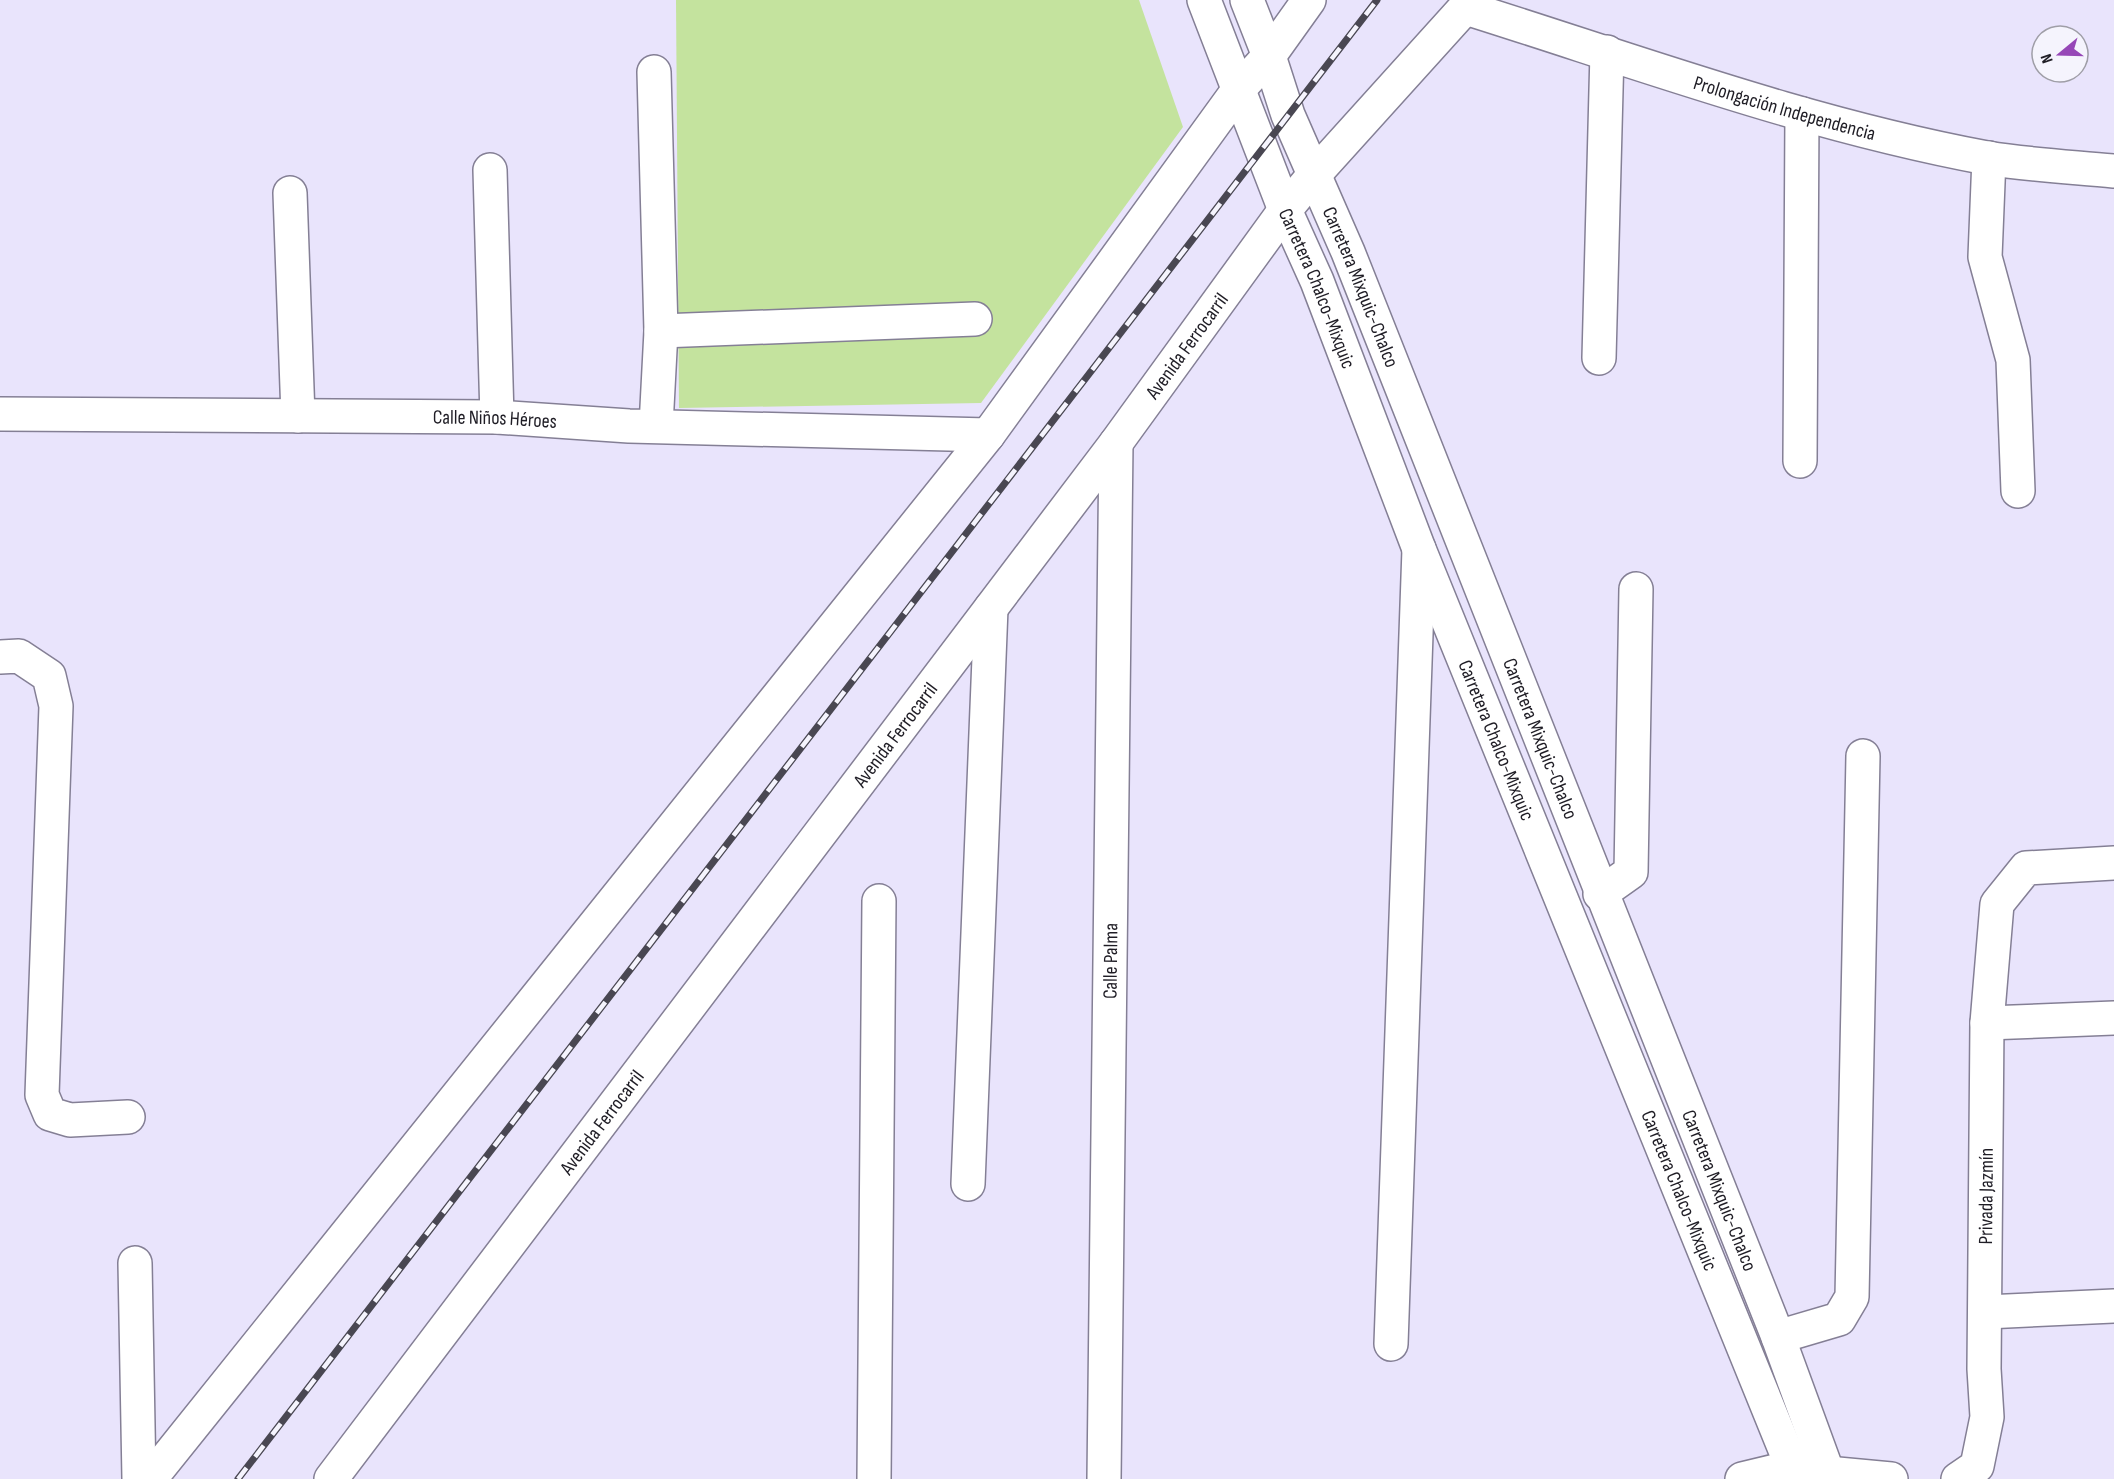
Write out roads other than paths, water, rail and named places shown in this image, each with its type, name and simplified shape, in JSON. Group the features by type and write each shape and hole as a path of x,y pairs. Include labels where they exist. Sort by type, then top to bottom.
{"street":[{"name":"Carretera Chalco-Mixquic","path":"1204,0 1285,210 1317,281 1419,549 1812,1475"},
{"name":"Carretera Mixquic-Chalco","path":"1247,0 1269,56 1288,115 1348,252 1600,894 1778,1337 1812,1475"},
{"path":"150,1479 988,435 1239,90 1269,56 1309,0"},
{"name":"Prolongación Independencia","path":"1469,4 1607,52 1802,114 1989,158 2114,171"},
{"name":"Avenida Ferrocarril","path":"332,1479 1116,443 1285,210 1469,4"},
{"path":"1599,358 1607,52"},
{"path":"654,72 661,331 656,426"},
{"path":"1800,461 1802,114"},
{"path":"1989,158 1984,257 2013,360 2018,491"},
{"path":"490,170 497,417"},
{"path":"290,193 298,416"},
{"path":"661,331 975,319"},
{"name":"Calle Niños Héroes","path":"0,414 497,417 656,426 988,435"},
{"name":"Calle Palma","path":"1104,1479 1116,443"},
{"path":"1391,1344 1419,549"},
{"path":"1600,894 1631,872 1636,589"},
{"path":"968,1184 991,608"},
{"path":"0,657 19,656 49,676 56,706 42,1095 50,1114 70,1120 128,1118"},
{"path":"1778,1337 1839,1319 1852,1297 1863,756"},
{"name":"Privada Jazmín","path":"1958,1479 1977,1466 1987,1417 1987,1023 1997,904 2025,868 2114,863"},
{"path":"874,1479 879,901"},
{"path":"1987,1023 2114,1018"},
{"path":"135,1263 139,1479"},
{"path":"1986,1312 2114,1306"},
{"path":"1742,1479 1812,1475 1891,1479"}],"railway":[{"path":"238,1479 1377,0"}]}
